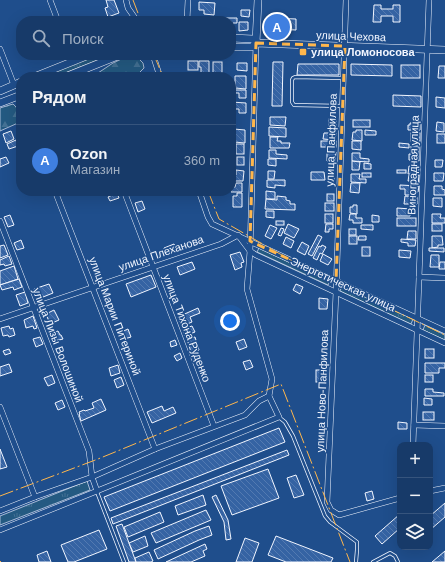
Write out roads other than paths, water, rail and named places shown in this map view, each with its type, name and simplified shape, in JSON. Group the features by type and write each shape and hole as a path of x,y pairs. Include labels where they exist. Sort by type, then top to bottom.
{"main road":[{"path":"256,43 258,0"},
{"name":"улица Чехова","path":"236,38 253,39 256,43 445,50"},
{"name":"улица Чехова","path":"236,47 252,47 256,43"},
{"path":"44,72 69,60"},
{"path":"84,72 109,60"},
{"path":"0,91 16,84"},
{"path":"0,103 16,96"}],"street":[{"path":"50,0 56,16"},
{"path":"126,0 128,8 134,16"},
{"path":"187,16 188,0"},
{"name":"улица Панфилова","path":"336,281 346,0"},
{"name":"Виноградная улица","path":"413,442 429,0"},
{"path":"0,530 279,418 270,396 272,379 246,289 250,251 256,43"},
{"path":"0,49 16,82"},
{"path":"155,60 158,72"},
{"name":"улица Марии Питериной","path":"57,196 155,449"},
{"name":"улица Тихона Руденко","path":"126,196 214,426"},
{"name":"Энергетическая улица","path":"201,196 212,224 445,331"},
{"name":"улица Лизы Волошиной","path":"0,221 88,451 92,477 97,491"},
{"name":"Энергетическая улица","path":"238,236 250,251 256,255 445,343"},
{"name":"улица Плеханова","path":"0,319 221,244 238,236"},
{"path":"419,277 445,278"},
{"name":"улица Ново-Панфилова","path":"336,281 327,502 331,510 339,515 397,499"},
{"path":"0,511 92,477 155,449 245,415 260,401 270,396"},
{"path":"0,407 35,497"},
{"path":"414,425 445,426"},
{"path":"433,490 445,488"}],"lane":[{"path":"342,106 294,105 292,102 292,80 295,77 343,78"},
{"path":"279,418 285,422 293,436 325,516 330,522 357,542 358,550 356,562"},
{"path":"97,491 124,562"},
{"path":"373,562 390,553 395,556 398,562"}],"place":[{"name":"Ozon","path":"277,27"},
{"name":"улица Ломоносова","path":"303,52"}]}
